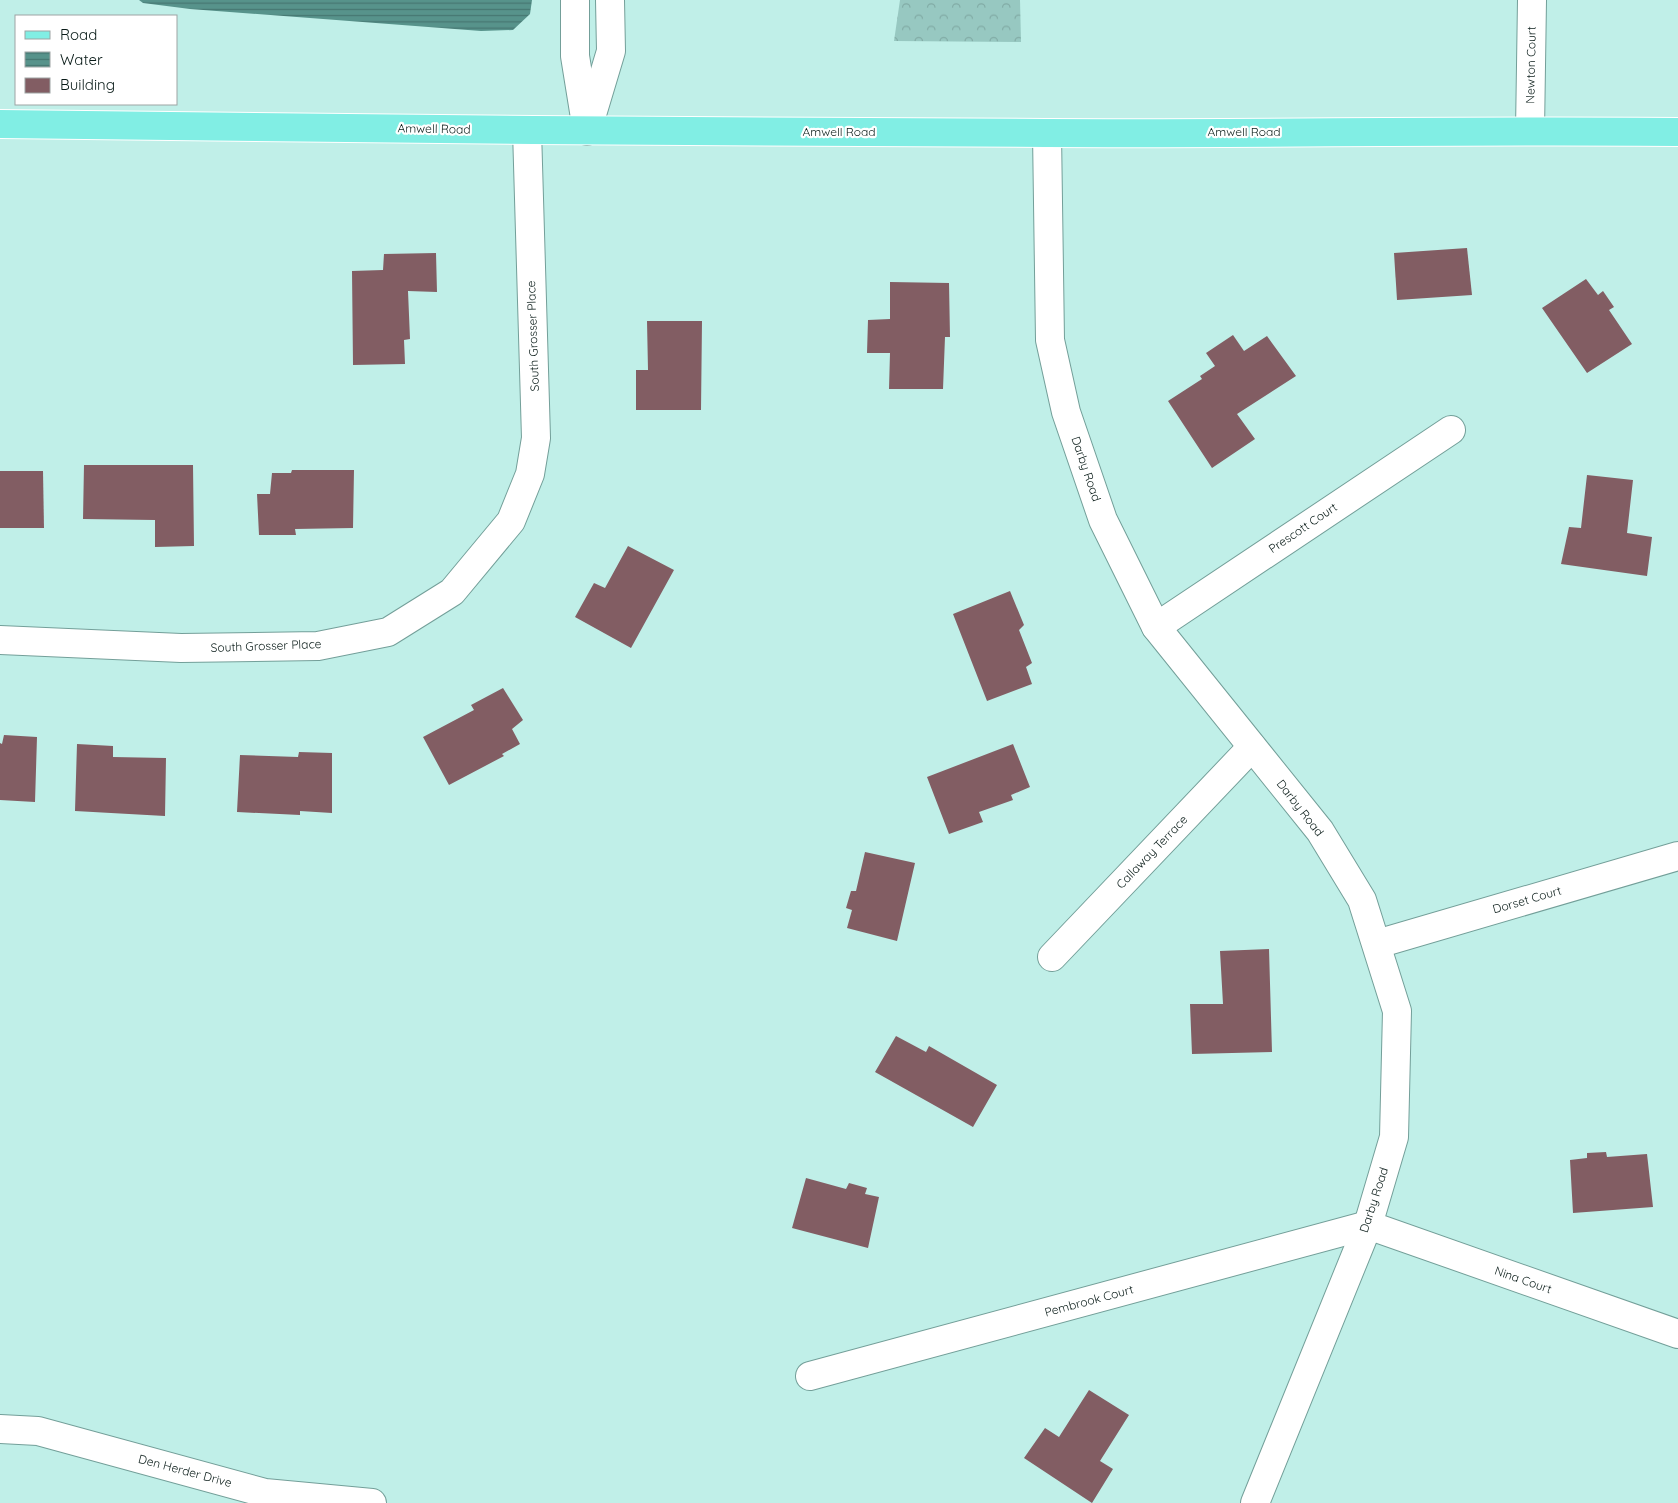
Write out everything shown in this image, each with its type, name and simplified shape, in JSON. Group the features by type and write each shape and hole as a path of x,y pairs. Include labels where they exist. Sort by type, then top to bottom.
{"main road":[{"name":"Amwell Road","path":"0,124 587,131 1047,133 1678,132"}],"street":[{"path":"575,0 575,56 587,131"},
{"path":"587,131 611,51 610,0"},
{"name":"Newton Court","path":"1530,131 1532,0"},
{"name":"South Grosser Place","path":"0,640 181,648 318,646 388,632 452,592 512,521 530,474 536,438 528,130"},
{"name":"Darby Road","path":"1047,133 1050,340 1066,412 1103,520 1156,627 1320,831 1362,900 1397,1010 1394,1137 1368,1225 1255,1503"},
{"name":"Prescott Court","path":"1156,627 1451,430"},
{"name":"Callaway Terrace","path":"1052,957 1252,748"},
{"name":"Dorset Court","path":"1377,944 1678,856"},
{"name":"Nina Court","path":"1368,1225 1678,1334"},
{"name":"Pembrook Court","path":"810,1376 1368,1225"},
{"name":"Den Herder Drive","path":"0,1429 38,1431 265,1493 372,1503"}],"green space":[{"path":"900,0 1020,0 1021,42 894,41"}],"water":[{"path":"139,0 532,0 530,14 513,30 481,31 190,9 143,3"}],"building":[{"path":"1467,248 1472,295 1397,300 1394,253"},
{"path":"436,253 437,292 408,291 410,339 404,340 405,364 353,365 352,271 383,270 384,254"},
{"path":"1586,279 1598,295 1603,291 1614,307 1609,310 1632,344 1587,373 1542,308"},
{"path":"890,282 949,283 950,337 945,337 943,389 889,389 890,353 867,353 868,320 890,319"},
{"path":"647,321 702,321 701,410 636,410 636,370 648,370"},
{"path":"1233,335 1244,351 1267,336 1296,376 1237,414 1255,439 1212,468 1168,401 1202,379 1200,376 1215,366 1206,353"},
{"path":"84,465 193,465 194,546 155,547 155,520 83,519"},
{"path":"292,470 354,470 353,528 295,529 296,535 259,535 257,494 270,494 272,473 291,473"},
{"path":"0,471 43,471 44,528 0,528"},
{"path":"1587,475 1633,480 1627,533 1652,537 1647,576 1561,564 1569,527 1581,528"},
{"path":"628,546 674,570 631,648 575,617 594,583 605,588"},
{"path":"1010,591 1024,625 1019,630 1032,663 1026,667 1032,684 987,701 953,614"},
{"path":"503,688 523,720 512,729 520,744 502,754 504,756 449,785 423,737 474,710 471,705"},
{"path":"4,735 37,737 35,802 0,800 0,743 2,744"},
{"path":"77,744 113,746 113,757 166,758 165,816 75,811"},
{"path":"1013,744 1030,787 1011,795 1013,800 979,812 983,822 949,834 927,777"},
{"path":"299,752 332,753 332,813 300,811 300,815 237,812 240,755 298,757"},
{"path":"865,852 915,863 897,941 847,928 852,910 846,908 851,891 856,891"},
{"path":"1269,949 1272,1052 1192,1054 1190,1004 1223,1004 1220,951"},
{"path":"896,1036 926,1052 929,1046 997,1085 973,1127 875,1072"},
{"path":"1606,1152 1607,1157 1647,1154 1653,1207 1573,1213 1570,1160 1587,1158 1587,1153"},
{"path":"806,1178 846,1189 849,1183 867,1188 865,1194 879,1197 868,1248 792,1228"},
{"path":"1089,1390 1129,1415 1100,1461 1113,1469 1092,1503 1024,1458 1045,1428 1059,1437"}]}
